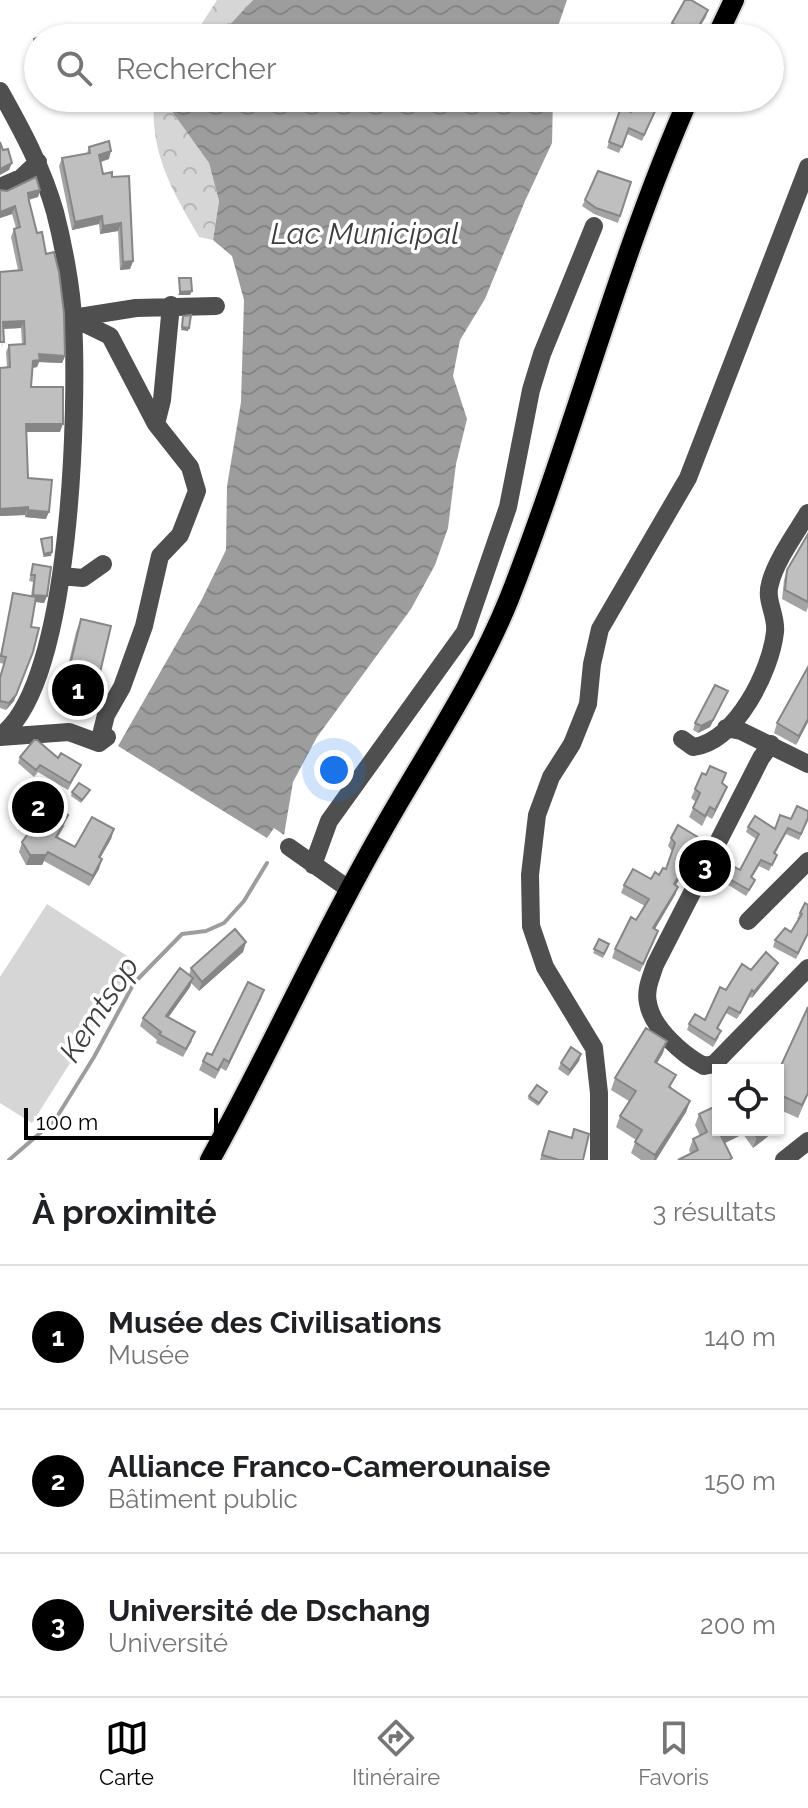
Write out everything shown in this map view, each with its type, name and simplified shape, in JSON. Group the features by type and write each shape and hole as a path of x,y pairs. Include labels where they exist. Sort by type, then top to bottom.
{"main road":[{"path":"723,24 734,0"},
{"path":"210,1160 248,1093 350,890 490,642 509,598 616,285 684,112"}],"street":[{"path":"0,91 38,162 55,214 73,318 74,381 70,492 61,576 39,673 22,712 10,729 0,736"},
{"path":"0,187 21,178 38,162"},
{"path":"599,1160 599,1093 594,1048 545,967 531,926 530,875 537,815 551,777 572,744 588,704 600,629 688,478 808,167"},
{"path":"313,865 329,821 465,632 508,507 531,390 542,354 594,226"},
{"path":"73,318 171,305 216,306"},
{"path":"156,424 162,400 171,305"},
{"path":"0,736 69,732 104,739 106,715 122,687 144,626 160,556 180,535 197,491 190,467 156,424 110,336 73,318"},
{"path":"682,739 693,747 705,745 744,710 756,689 772,650 776,628 768,593 770,579 808,513"},
{"path":"61,576 83,578 103,564"},
{"path":"726,728 771,744 808,764"},
{"path":"771,744 655,965 647,992 648,1003 652,1016 662,1030 683,1051 704,1066 714,1064 808,968"},
{"path":"289,847 350,890"},
{"path":"748,921 808,861"},
{"path":"784,1160 808,1141"}],"green space":[{"path":"217,0 253,0 230,24 202,24"},
{"path":"154,112 172,112 209,163 219,201 213,240 199,237 180,203 159,154"},
{"path":"47,904 135,961 32,1123 0,1103 0,977"}],"water":[{"path":"253,0 567,0 559,24 230,24"},
{"name":"Lac Municipal","path":"172,112 553,112 552,143 485,299 460,340 453,376 467,419 456,464 448,528 435,565 411,609 317,737 293,782 284,835 274,828 267,838 118,746 202,599 226,550 227,486 241,402 244,300 232,256 213,240 219,201 209,163"}],"building":[{"path":"685,0 708,10 700,24 672,23"},
{"path":"619,112 655,112 644,135 629,128 622,147 609,142"},
{"path":"109,141 111,151 99,155 103,174 112,172 112,177 129,176 133,261 123,262 121,223 103,226 102,216 75,222 62,158 90,153 89,147"},
{"path":"0,142 3,150 8,149 12,163 0,169"},
{"path":"598,171 631,182 620,216 596,208 585,200"},
{"path":"36,177 40,190 28,193 29,201 37,233 42,232 46,254 54,252 64,313 65,356 39,354 40,360 33,361 31,387 63,387 63,424 26,424 28,478 52,480 49,512 28,510 28,507 0,509 0,368 10,367 9,345 25,344 24,321 3,322 4,342 0,342 0,272 22,270 14,229 20,227 15,206 0,212 0,190 7,191"},
{"path":"179,278 191,278 192,291 180,292"},
{"path":"191,315 189,328 182,327 183,316"},
{"path":"808,534 808,602 785,590 787,570"},
{"path":"52,537 52,552 44,554 41,539"},
{"path":"33,564 51,567 47,596 33,595"},
{"path":"13,593 36,597 31,627 39,628 16,695 9,703 0,701 0,678 6,657 1,656"},
{"path":"81,619 111,626 93,702 63,695"},
{"path":"808,667 808,719 799,736 777,723"},
{"path":"715,685 728,691 713,720 701,726 695,723"},
{"path":"34,740 58,758 61,753 81,765 70,783 40,765 36,770 20,757"},
{"path":"710,766 726,773 722,783 727,787 715,810 710,807 705,816 693,808 700,793 695,789 702,773 706,775"},
{"path":"79,783 90,790 82,800 72,792"},
{"path":"53,805 68,815 56,837 75,847 92,817 114,829 93,876 48,852 46,855 30,855 22,842 30,831 34,834"},
{"path":"797,806 808,811 801,834 788,828 774,853 777,855 772,865 761,860 751,877 755,880 749,890 724,876 731,865 740,870 759,834 748,827 755,816 775,829 780,815 791,819"},
{"path":"678,825 701,839 674,884 678,887 653,928 658,931 643,964 615,949 631,917 636,920 649,899 624,885 633,869 651,879 655,872 659,875 663,868 666,869 675,843 671,838"},
{"path":"805,903 808,905 808,933 798,953 775,940 785,928 791,932"},
{"path":"235,929 246,942 202,982 191,968"},
{"path":"599,939 609,944 604,954 594,949"},
{"path":"766,952 778,963 754,992 752,990 740,1013 729,1007 717,1028 721,1031 715,1040 689,1024 695,1014 705,1020 720,987 726,990 742,964 751,970"},
{"path":"180,968 193,978 166,1016 195,1032 186,1049 159,1034 161,1032 143,1018"},
{"path":"248,982 264,990 229,1062 224,1059 218,1070 203,1061 207,1053 212,1055"},
{"path":"808,1007 808,1093 802,1105 784,1097 782,1064"},
{"path":"646,1028 667,1041 655,1062 676,1075 669,1087 690,1101 655,1155 635,1142 642,1130 620,1116 636,1091 615,1078"},
{"path":"571,1047 581,1054 570,1070 561,1063"},
{"path":"537,1085 547,1092 539,1103 529,1096"},
{"path":"712,1108 712,1136 721,1136 732,1158 678,1160 698,1150 693,1139 707,1132 699,1114"},
{"path":"574,1129 589,1134 583,1160 559,1160 542,1155 549,1131 572,1138"}],"waterway":[{"name":"Kemtsop","path":"9,1160 55,1120 134,983 182,934 206,931 224,923 244,901 267,863"}],"place":[{"name":"Musée des Civilisations","path":"78,690"},
{"name":"Alliance Franco-Camerounaise","path":"38,807"},
{"name":"Université de Dschang","path":"705,866"}]}
